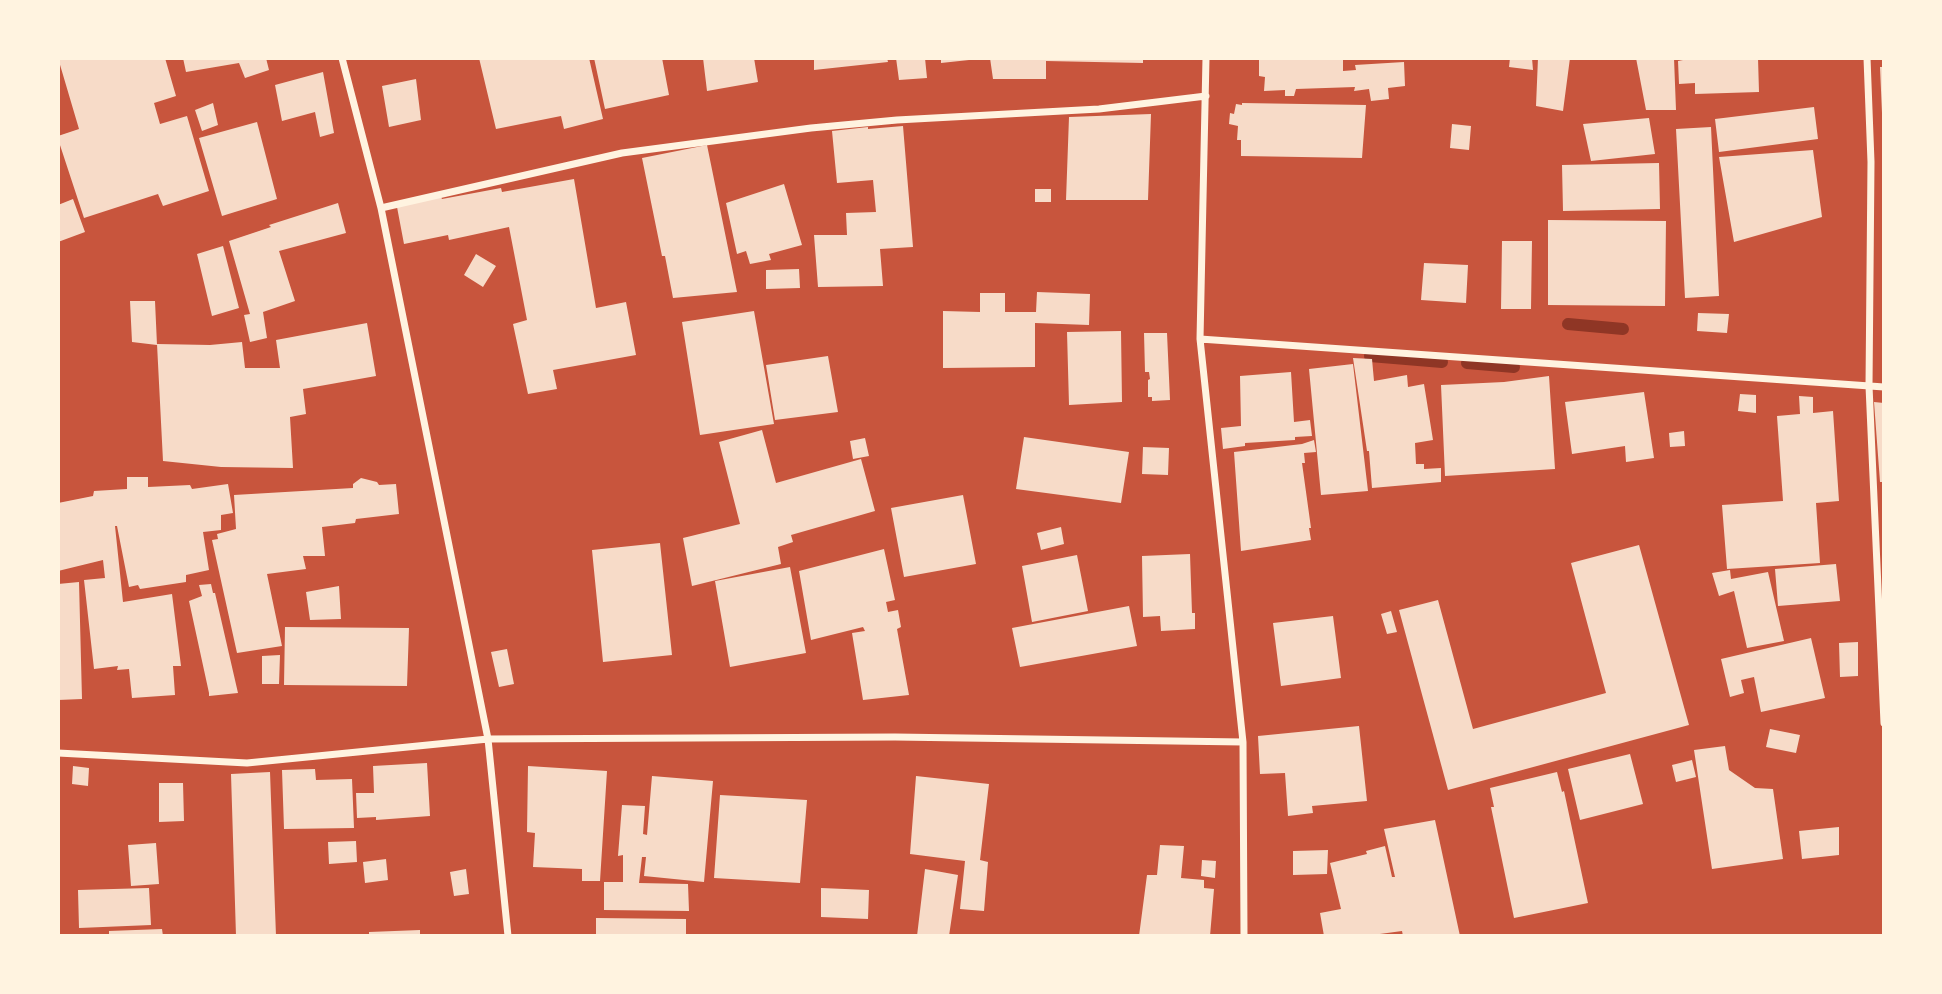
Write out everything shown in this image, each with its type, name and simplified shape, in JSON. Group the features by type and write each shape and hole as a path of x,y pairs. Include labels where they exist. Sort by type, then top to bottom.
{"street":[{"path":"342,58 381,208 488,739 509,936"},
{"path":"1206,58 1200,339 1243,742 1244,936"},
{"path":"1867,58 1871,162 1869,386 1884,723"},
{"path":"381,208 622,153 811,128 897,120 1086,110 1206,96"},
{"path":"1200,339 1884,387"},
{"path":"58,753 247,763 488,739 895,737 1243,742"}],"building":[{"path":"58,58 165,58 176,96 154,103 160,124 187,116 209,191 163,206 158,194 84,218 58,139 58,136 79,129"},
{"path":"183,58 266,58 269,70 245,78 239,63 186,72"},
{"path":"479,58 589,58 603,119 564,129 561,116 496,129"},
{"path":"594,58 662,58 669,95 605,109"},
{"path":"703,58 754,58 758,82 707,91"},
{"path":"814,58 887,58 888,62 814,70"},
{"path":"896,58 925,58 927,78 899,80"},
{"path":"941,58 969,58 969,60 941,63"},
{"path":"990,58 1143,58 1143,63 1046,61 1046,79 993,79"},
{"path":"1259,58 1343,58 1343,71 1356,70 1355,65 1404,62 1405,86 1388,88 1389,99 1371,101 1369,89 1354,91 1355,87 1296,89 1294,96 1285,96 1285,90 1264,91 1265,77 1259,76"},
{"path":"1510,58 1532,58 1533,70 1509,67"},
{"path":"1538,58 1570,58 1563,111 1536,106"},
{"path":"1636,58 1674,58 1676,110 1646,110"},
{"path":"1693,58 1758,58 1759,92 1695,94 1695,83 1679,84 1678,61"},
{"path":"1880,67 1884,67 1884,113 1882,113"},
{"path":"323,72 334,133 320,137 315,112 282,121 275,85"},
{"path":"416,79 421,120 389,127 382,86"},
{"path":"213,103 218,125 202,131 195,110"},
{"path":"1236,104 1366,105 1362,158 1241,156 1241,140 1237,140 1238,126 1229,124 1230,113 1234,114"},
{"path":"1814,107 1818,139 1719,152 1715,119"},
{"path":"1151,114 1148,200 1066,200 1069,117"},
{"path":"1649,118 1655,154 1591,161 1583,124"},
{"path":"257,122 277,199 222,216 199,138"},
{"path":"1452,124 1471,126 1469,150 1450,148"},
{"path":"903,126 913,247 880,249 883,286 818,287 814,235 847,235 846,213 876,212 873,180 837,183 832,131"},
{"path":"1711,127 1719,296 1685,298 1676,129"},
{"path":"707,145 737,292 673,298 642,158"},
{"path":"1813,150 1822,217 1734,242 1719,157"},
{"path":"1659,163 1660,209 1563,211 1562,165"},
{"path":"574,179 596,308 626,302 636,355 553,370 557,389 528,394 513,324 527,320 509,227 449,240 448,235 404,244 397,207 441,197 442,199 501,188 502,192"},
{"path":"784,184 802,245 769,254 771,260 750,264 746,251 737,254 726,203"},
{"path":"1035,189 1051,189 1051,202 1035,202"},
{"path":"73,199 85,232 58,242 58,205"},
{"path":"338,203 346,233 279,251 295,301 263,312 267,338 250,342 244,315 250,314 229,241"},
{"path":"1548,220 1666,221 1665,306 1548,305"},
{"path":"1502,241 1532,241 1531,309 1501,309"},
{"path":"223,246 239,308 212,316 197,254"},
{"path":"476,254 496,266 483,287 464,275"},
{"path":"1424,263 1468,265 1466,303 1421,300"},
{"path":"799,269 800,288 766,289 766,270"},
{"path":"1037,292 1090,294 1089,325 1035,323 1035,367 943,368 943,311 980,312 980,293 1005,293 1005,312 1036,312"},
{"path":"130,301 155,301 157,345 132,342"},
{"path":"754,311 774,424 700,435 682,322"},
{"path":"1698,313 1729,314 1727,333 1697,331"},
{"path":"367,323 376,376 303,389 306,414 290,417 293,468 221,467 163,461 157,344 210,345 242,342 245,368 280,368 276,340"},
{"path":"1121,331 1122,402 1069,405 1067,332"},
{"path":"1144,333 1167,333 1170,400 1152,401 1152,397 1148,397 1150,379 1149,372 1145,372"},
{"path":"828,356 838,412 775,420 766,365"},
{"path":"1353,358 1372,359 1374,381 1407,375 1408,387 1424,384 1433,440 1415,443 1416,464 1424,464 1424,469 1441,468 1441,482 1372,488 1369,451"},
{"path":"1353,364 1368,491 1321,495 1309,369"},
{"path":"1291,372 1294,422 1310,420 1312,436 1295,437 1295,440 1245,443 1245,446 1223,449 1221,428 1241,426 1240,376"},
{"path":"1549,376 1555,469 1445,476 1441,385 1504,382"},
{"path":"1644,392 1654,458 1626,462 1625,446 1572,454 1565,402"},
{"path":"1740,394 1756,395 1756,413 1738,411"},
{"path":"1799,396 1813,397 1813,413 1833,411 1839,501 1816,503 1820,563 1727,569 1722,505 1783,501 1777,416 1800,414"},
{"path":"1874,402 1884,403 1884,482 1880,482"},
{"path":"762,430 776,483 861,459 875,511 791,535 793,542 778,547 781,564 692,586 683,538 740,524 719,442"},
{"path":"1684,431 1685,446 1670,447 1669,433"},
{"path":"1024,437 1129,452 1121,503 1016,489"},
{"path":"865,438 869,456 853,459 850,441"},
{"path":"1314,440 1316,452 1304,453 1305,463 1302,463 1311,540 1241,551 1234,452 1302,444"},
{"path":"1143,447 1169,448 1168,475 1142,474"},
{"path":"127,477 148,477 148,487 190,485 192,489 228,484 233,513 221,515 221,530 203,532 209,570 186,575 186,582 140,589 138,585 129,587 115,526 123,602 172,594 181,666 173,666 175,695 132,698 129,669 117,670 118,666 94,669 84,580 105,578 103,560 58,571 58,503 93,496 94,491 127,489"},
{"path":"361,478 379,485 396,484 399,514 356,519 355,523 322,527 325,556 303,556 306,569 267,574 282,646 237,653 212,540 218,539 217,534 236,529 234,495 353,488 353,484"},
{"path":"963,495 976,564 904,577 891,508"},
{"path":"1061,527 1064,544 1041,550 1037,533"},
{"path":"660,543 672,655 603,662 592,550"},
{"path":"1639,545 1689,725 1448,790 1399,610 1438,600 1473,729 1606,693 1571,563"},
{"path":"884,549 895,600 886,602 888,612 898,610 901,627 897,629 909,695 863,700 852,633 865,631 863,627 811,640 799,571"},
{"path":"1190,554 1195,629 1161,631 1160,616 1143,617 1142,556"},
{"path":"1077,555 1088,611 1032,622 1022,566"},
{"path":"1836,564 1840,601 1778,606 1775,569"},
{"path":"790,567 806,653 730,667 715,581"},
{"path":"1730,570 1731,579 1768,572 1784,641 1747,648 1734,591 1719,596 1712,573"},
{"path":"79,582 82,699 58,700 58,584"},
{"path":"211,584 238,693 209,696 189,601 202,596 199,585"},
{"path":"339,586 341,619 310,620 306,592"},
{"path":"1129,606 1137,646 1020,667 1012,628"},
{"path":"1391,611 1397,632 1387,634 1381,614"},
{"path":"1333,616 1341,678 1281,686 1273,623"},
{"path":"285,627 409,628 407,686 284,685"},
{"path":"1811,638 1825,698 1761,712 1754,677 1741,680 1744,693 1730,697 1721,659"},
{"path":"1858,642 1858,676 1840,677 1839,643"},
{"path":"507,649 514,684 499,687 491,652"},
{"path":"280,655 279,684 262,684 262,656"},
{"path":"1359,726 1367,801 1312,806 1313,813 1288,816 1285,773 1260,774 1258,736"},
{"path":"1770,729 1800,735 1796,753 1766,747"},
{"path":"1725,746 1729,770 1755,788 1773,789 1783,859 1712,869 1694,750"},
{"path":"1630,754 1643,804 1580,820 1568,769"},
{"path":"1692,760 1696,777 1676,782 1672,765"},
{"path":"427,763 430,816 376,820 376,817 357,818 356,793 374,793 373,766"},
{"path":"73,766 89,768 88,786 72,784"},
{"path":"528,766 607,771 600,881 582,881 582,869 533,867 535,833 527,832"},
{"path":"315,769 316,780 352,779 354,828 284,829 282,770"},
{"path":"270,772 276,936 236,936 231,774"},
{"path":"1557,772 1562,792 1564,791 1588,903 1514,918 1491,807 1494,807 1490,788"},
{"path":"652,776 713,781 704,882 644,876 646,857 642,857 639,883 688,884 689,911 604,910 604,882 623,882 623,855 618,856 622,805 645,806 643,834 647,835"},
{"path":"916,776 989,784 980,860 988,862 984,911 960,909 965,861 910,854"},
{"path":"159,783 183,783 184,821 159,822"},
{"path":"720,795 807,800 800,883 714,878"},
{"path":"1435,820 1460,936 1403,936 1402,931 1365,936 1324,936 1320,913 1341,909 1330,863 1367,854 1366,851 1385,846 1392,877 1395,877 1384,829"},
{"path":"1839,827 1839,855 1802,859 1799,831"},
{"path":"356,841 357,862 329,864 328,842"},
{"path":"156,843 159,884 131,886 128,845"},
{"path":"1160,845 1184,846 1181,878 1204,880 1204,888 1214,889 1210,936 1139,936 1147,875 1157,875"},
{"path":"1328,850 1327,874 1293,875 1293,851"},
{"path":"386,859 388,880 365,883 363,862"},
{"path":"1202,860 1216,861 1215,878 1201,876"},
{"path":"466,869 469,894 454,896 450,872"},
{"path":"925,869 958,875 949,936 917,936"},
{"path":"149,888 151,925 79,928 78,890"},
{"path":"821,888 869,890 868,919 821,917"},
{"path":"596,918 686,919 686,936 596,936"},
{"path":"162,929 163,936 109,936 109,931"},
{"path":"420,930 420,936 369,936 369,932"}],"waterway":[{"path":"1568,324 1623,329"},
{"path":"1370,356 1442,362"},
{"path":"1467,363 1514,367"}]}
